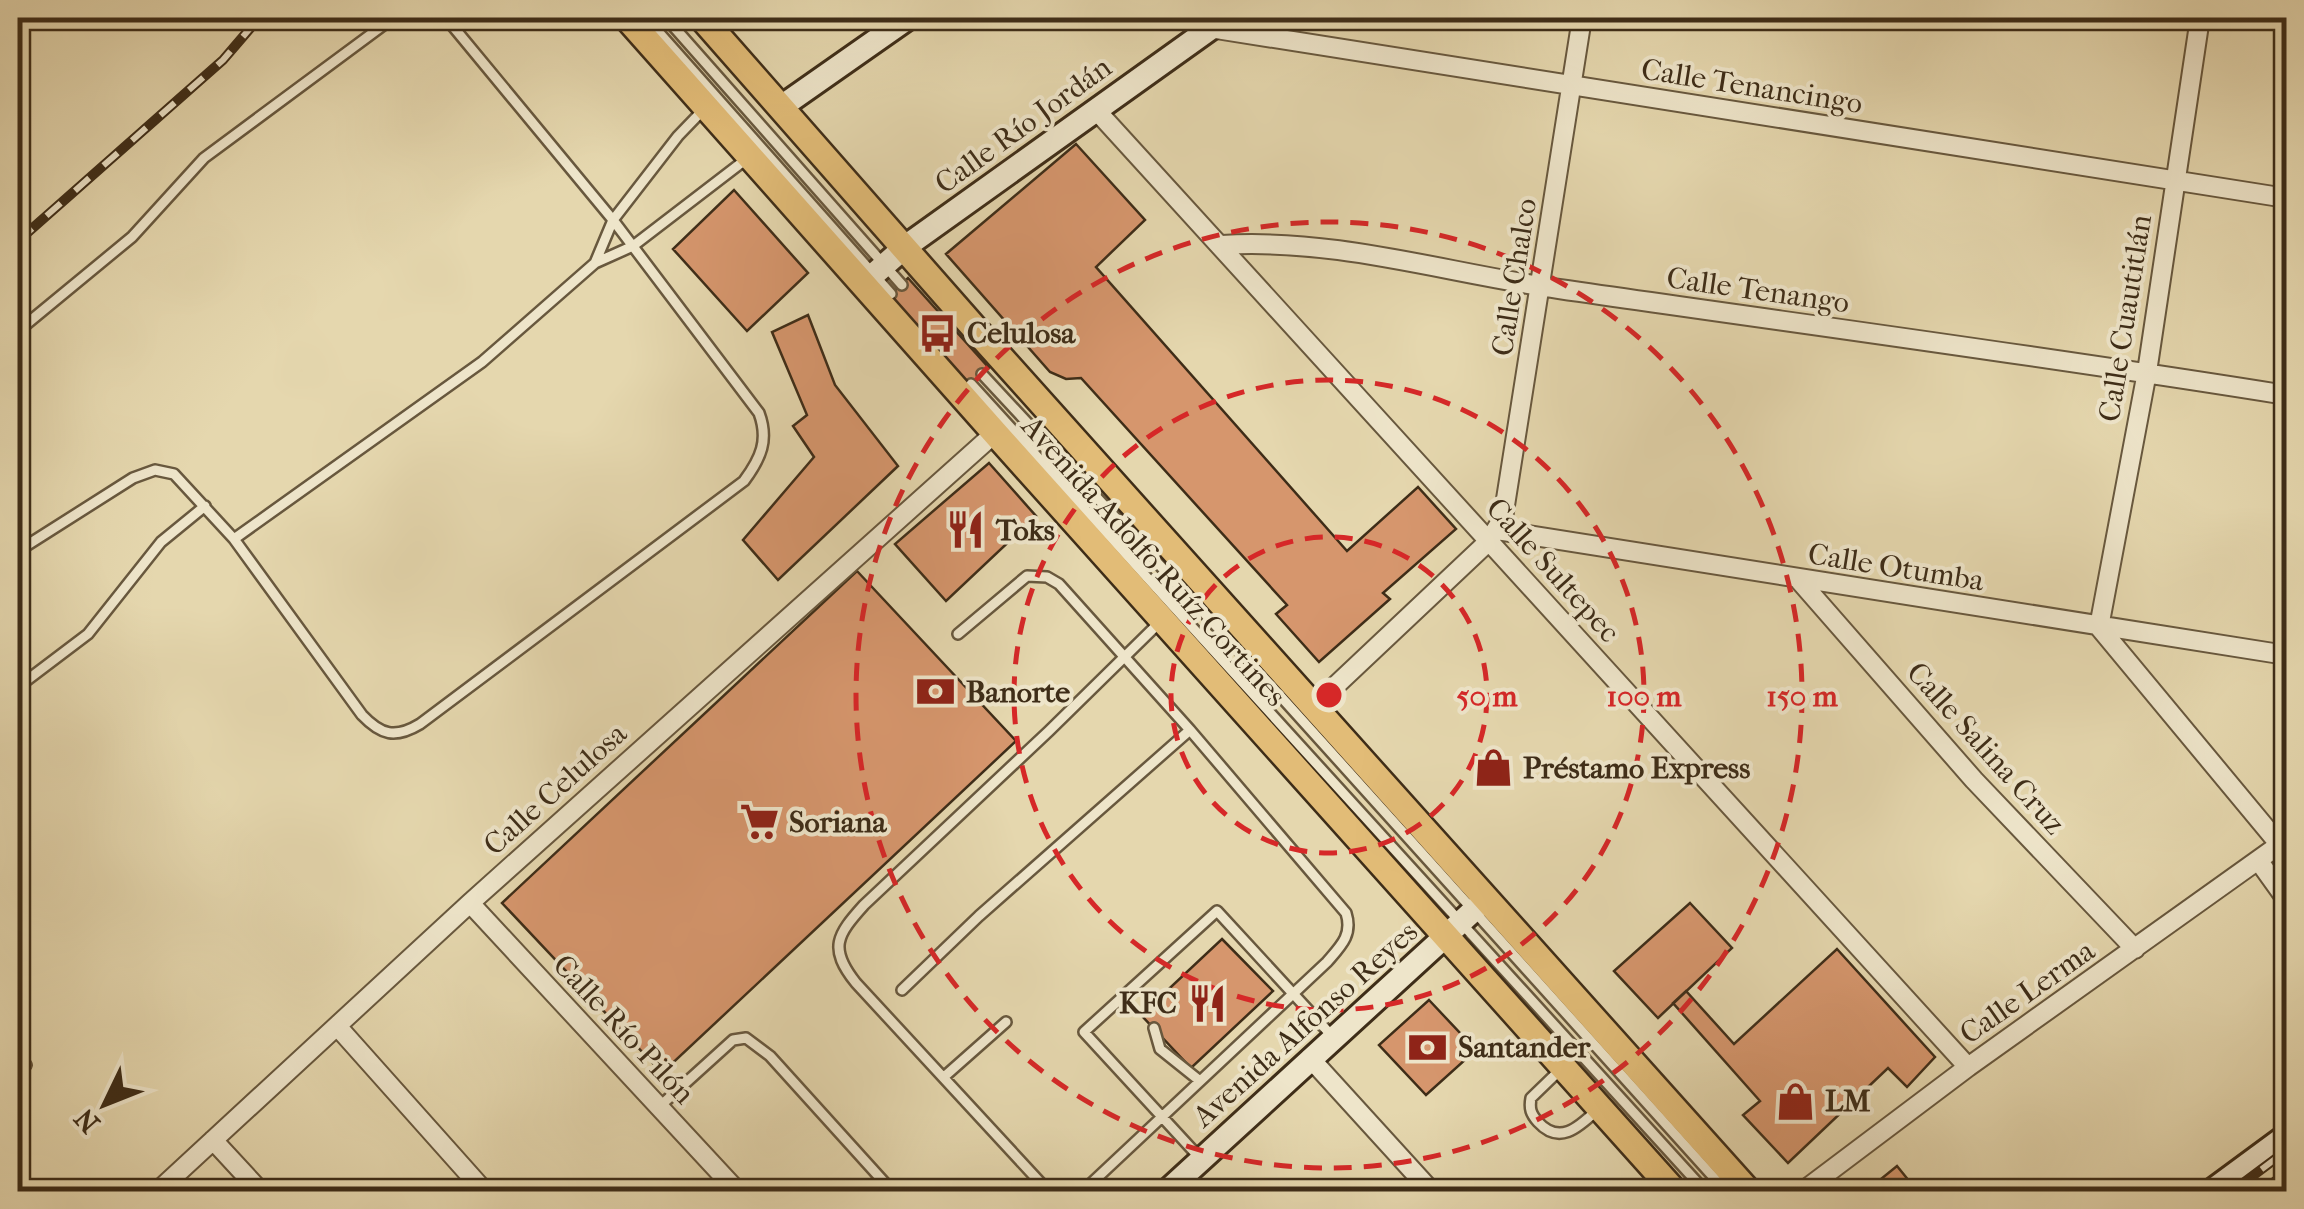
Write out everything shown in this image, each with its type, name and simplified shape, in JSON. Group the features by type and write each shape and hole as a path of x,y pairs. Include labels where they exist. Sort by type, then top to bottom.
{"main road":[{"name":"Avenida Adolfo Ruíz Cortines","path":"627,18 750,156 874,274 994,433 1163,618 1749,1192"},
{"name":"Avenida Adolfo Ruíz Cortines","path":"702,18 1314,706 1466,918 1564,1066 1676,1192"}],"street":[{"path":"781,107 908,18"},
{"name":"Calle Chalco","path":"1493,536 1510,480 1582,18"},
{"name":"Calle Cuautitlán","path":"2099,627 2146,372 2200,18"},
{"name":"Calle Río Jordán","path":"874,274 905,247 1218,23"},
{"name":"Calle Tenancingo","path":"1218,23 1571,85 2286,198"},
{"name":"Calle Sultepec","path":"1096,110 1493,536 1968,1067"},
{"name":"Calle Tenango","path":"1222,245 1276,243 1326,248 1541,287 2286,395"},
{"name":"Calle Celulosa","path":"157,1192 470,903 994,433"},
{"path":"1314,706 1493,536"},
{"name":"Calle Otumba","path":"1493,536 1647,552 1799,580 2286,654"},
{"name":"Calle Salina Cruz","path":"1799,580 1974,780 2135,949"},
{"path":"2099,627 2283,843"},
{"name":"Calle Lerma","path":"1806,1190 1968,1067 2283,843"},
{"path":"2258,860 2286,899"},
{"name":"Calle Río Pilón","path":"470,903 738,1192"},
{"name":"Avenida Alfonso Reyes","path":"1166,1192 1466,918"},
{"path":"338,1026 485,1192"},
{"path":"1310,1058 1432,1192"},
{"path":"2210,1192 2286,1136"},
{"path":"213,1140 261,1192"}],"lane":[{"path":"18,331 132,237 204,158 392,18"},
{"path":"18,551 146,472 163,470 174,474 234,539 371,725 393,736 420,724 744,481 757,464 765,430 759,413 634,246 446,18"},
{"path":"646,18 892,294"},
{"path":"666,18 874,274 902,285"},
{"path":"595,263 613,220 678,136 706,107"},
{"path":"234,539 482,362 595,263 634,246 750,156"},
{"path":"982,374 1258,670 1466,918 1706,1192"},
{"path":"971,384 1466,918 1727,1192"},
{"path":"18,687 80,642 110,611 161,542 205,506"},
{"path":"958,634 1027,576 1037,575 1058,584 1346,912 1349,932 1345,942 1082,1192"},
{"path":"1049,1192 846,970 837,950 838,940 864,904 1163,618"},
{"path":"902,990 1190,730"},
{"path":"1200,1159 1084,1032 1216,911 1334,1038"},
{"path":"1232,949 1243,939"},
{"path":"944,1076 1006,1022"},
{"path":"1154,1028 1160,1049 1200,1081"},
{"path":"659,1107 734,1040 746,1038 770,1056 893,1192"},
{"path":"18,1054 26,1065"},
{"path":"1564,1066 1531,1098 1531,1112 1537,1121 1554,1134 1563,1134 1600,1107"}],"building":[{"path":"1076,144 1145,220 1096,267 1347,551 1418,487 1456,529 1383,593 1390,599 1319,662 1276,614 1287,605 1081,378 1066,379 1050,372 946,254"},
{"path":"734,190 808,273 747,331 673,249"},
{"name":"Celulosa","path":"908,278 989,368 966,388 886,299"},
{"path":"808,315 835,385 898,466 778,580 743,540 814,457 793,426 807,415 772,332"},
{"name":"Toks","path":"989,463 1036,516 946,601 895,544"},
{"name":"Soriana","path":"857,571 1016,741 662,1073 502,903"},
{"path":"1690,903 1732,948 1658,1018 1614,971"},
{"name":"KFC","path":"1222,939 1273,991 1191,1068 1141,1015"},
{"path":"1837,949 1935,1057 1907,1087 1888,1068 1788,1163 1743,1115 1760,1101 1673,1003 1686,991 1734,1044"},
{"name":"Santander","path":"1429,1000 1476,1050 1426,1095 1379,1045"},
{"path":"1897,1166 1918,1192 1865,1192"}],"railway":[{"path":"18,241 223,60 259,18"},
{"path":"2231,1192 2286,1151"},
{"path":"2261,1192 2286,1173"}],"place":[{"name":"Celulosa","path":"937,333"},
{"name":"Toks","path":"966,530"},
{"name":"Banorte","path":"936,692"},
{"name":"Préstamo Express","path":"1493,768"},
{"name":"Soriana","path":"759,822"},
{"name":"KFC","path":"1207,1003"},
{"name":"Santander","path":"1428,1047"},
{"name":"LM","path":"1795,1101"}]}
